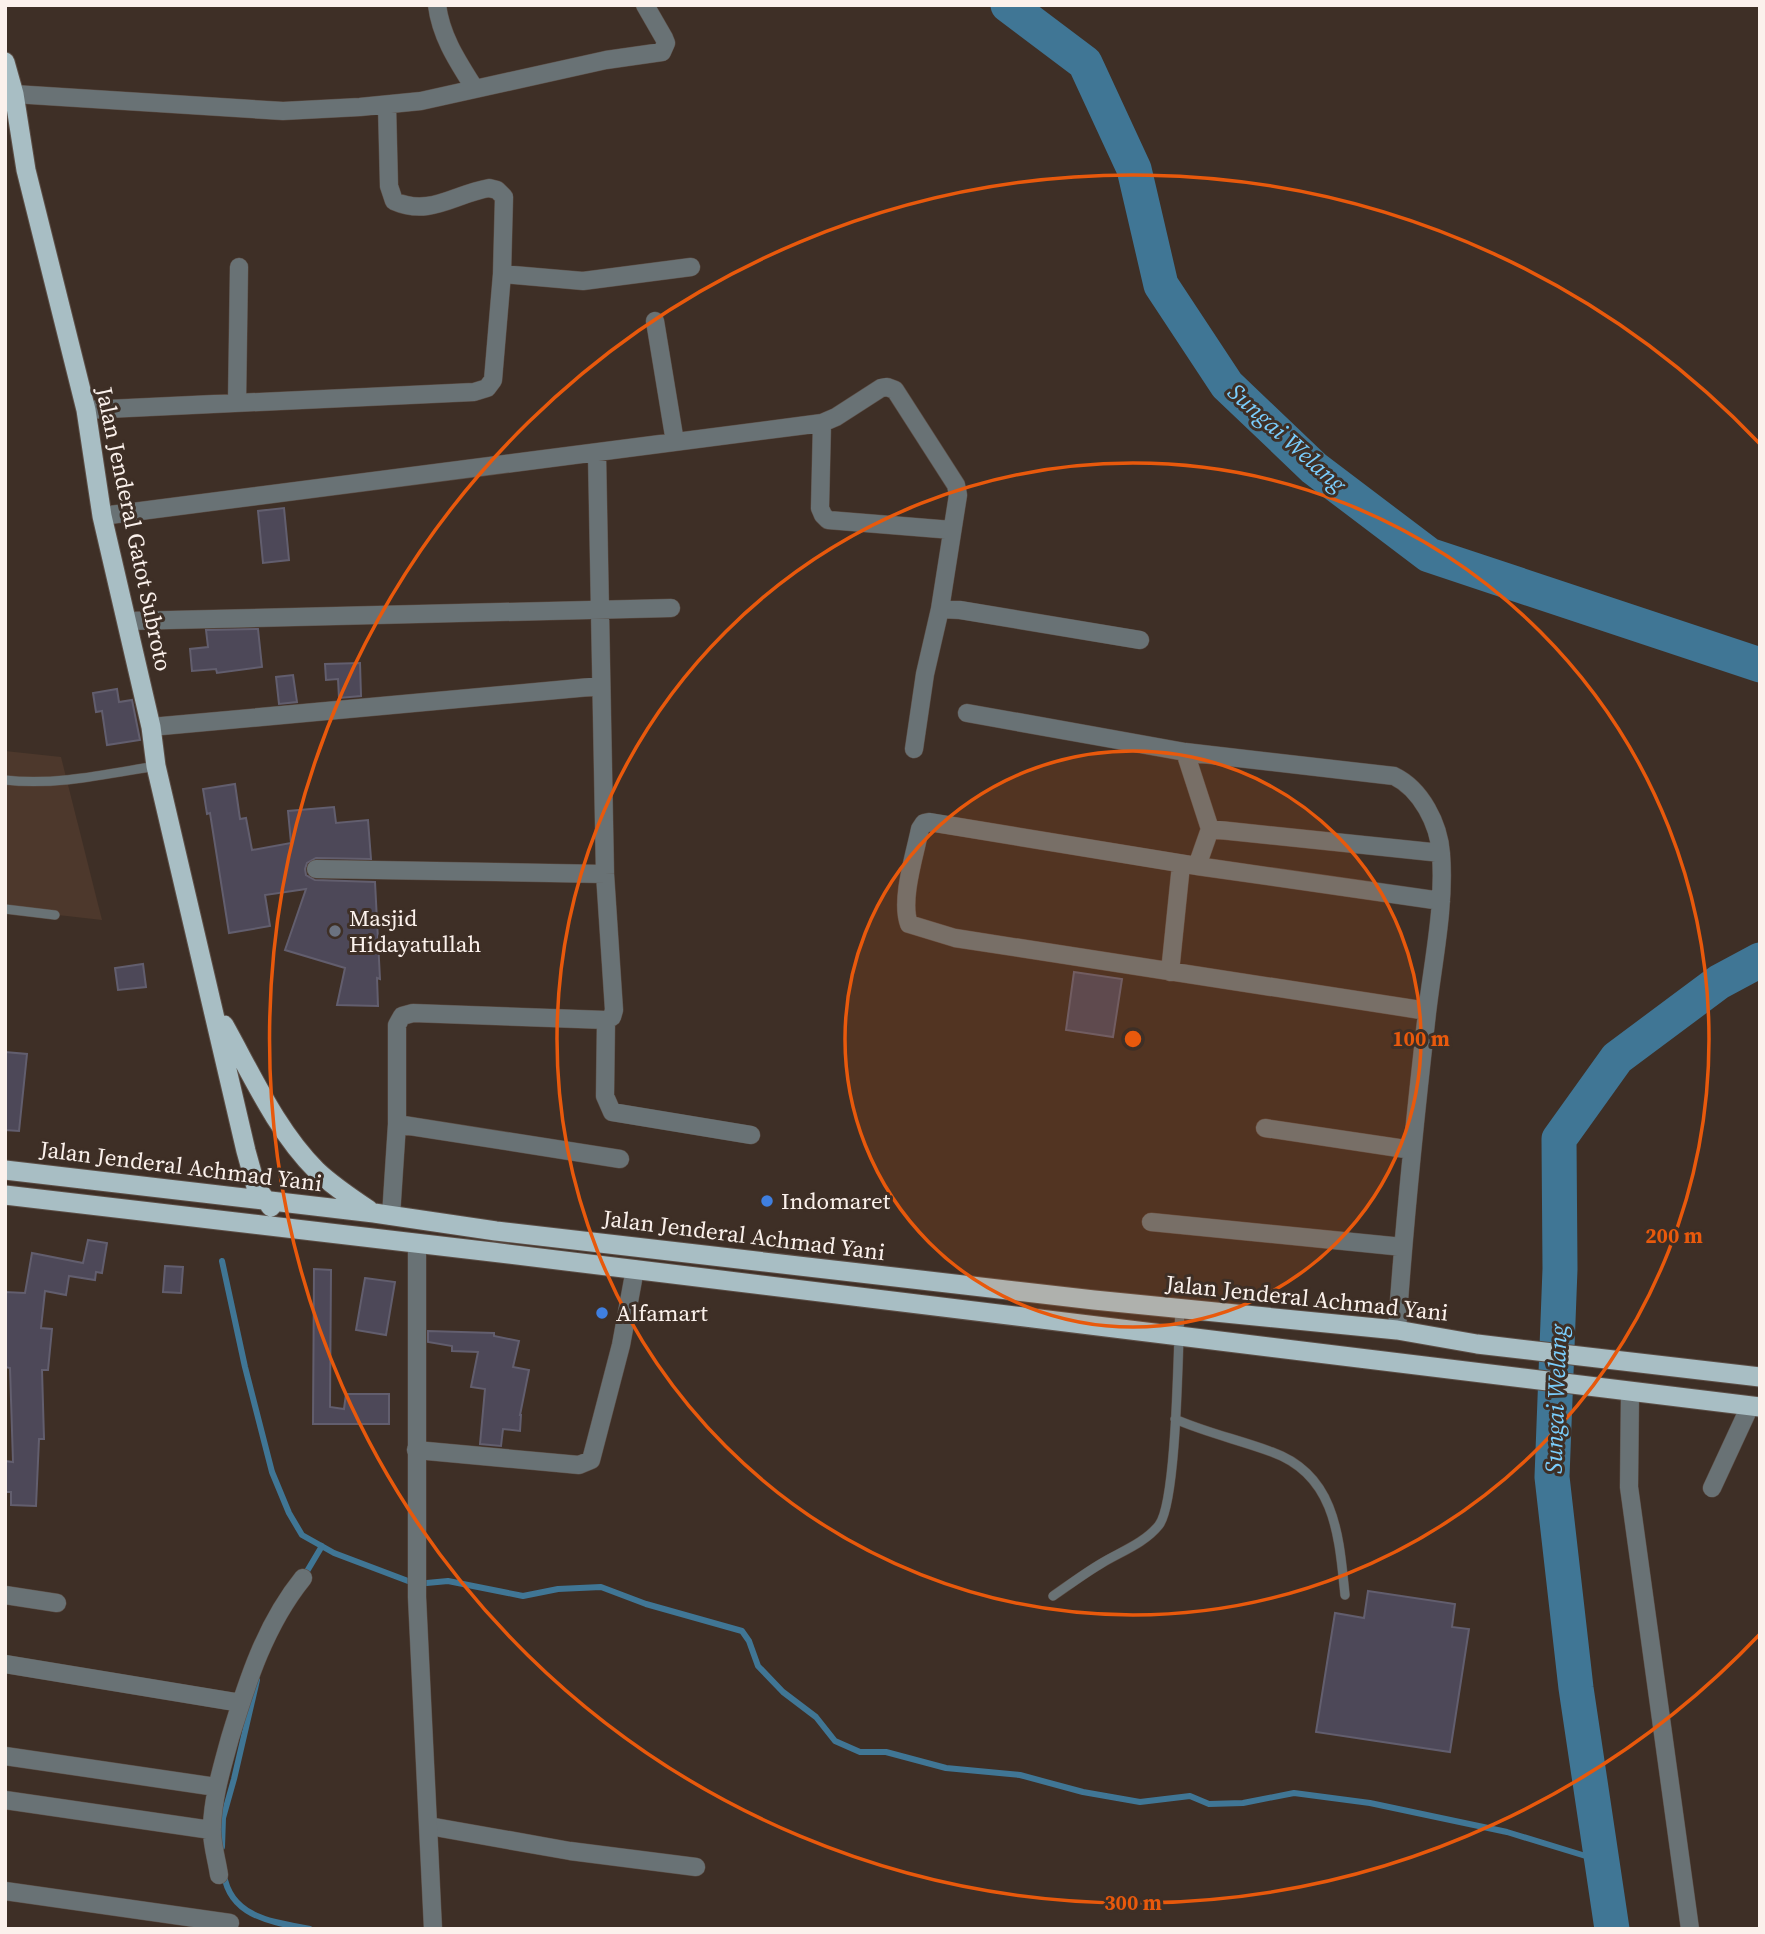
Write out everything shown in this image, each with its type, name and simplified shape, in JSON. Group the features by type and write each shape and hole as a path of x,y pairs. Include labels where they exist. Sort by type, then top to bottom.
{"highway":[{"name":"Jalan Jenderal Gatot Subroto","path":"5,62 14,94 26,170 86,410 102,516 151,727 156,766 246,1152 256,1187 265,1202"},
{"name":"Jalan Jenderal Gatot Subroto","path":"213,1006 280,1125 317,1171 345,1194 382,1215"},
{"name":"Jalan Jenderal Achmad Yani","path":"5,1170 509,1232 1397,1330 1477,1344 1760,1377"},
{"name":"Jalan Jenderal Achmad Yani","path":"5,1195 1755,1406"},
{"path":"265,1202 282,1217 310,1231"}],"street":[{"path":"437,5 450,50 475,89"},
{"path":"14,94 283,111 421,101 606,60 662,51 666,43 645,5"},
{"path":"86,410 474,392 487,388 493,380 502,274 504,197 497,190 489,188 428,208 403,205 394,201 389,186 387,105"},
{"path":"237,403 239,267"},
{"path":"502,274 583,281 691,267"},
{"path":"655,321 675,442"},
{"path":"102,516 822,424 881,388 892,387 957,485 958,495 914,749"},
{"path":"822,424 820,508 828,520 952,530"},
{"path":"382,1215 397,1124 397,1025 402,1016 413,1013 606,1020 612,1017 614,1010 605,874 597,454"},
{"path":"127,621 671,608"},
{"path":"940,609 1140,640"},
{"path":"151,727 601,686"},
{"path":"967,713 1185,752 1394,776 1406,782 1422,800 1437,834 1441,853 1441,901 1412,1150 1397,1330"},
{"path":"1170,972 1189,866 1210,829 1185,752"},
{"path":"1427,1011 955,938 912,926 906,915 907,897 920,829 924,823 929,822 1189,866 1441,901"},
{"path":"1210,829 1441,853"},
{"path":"316,869 605,874"},
{"path":"606,1020 604,1096 612,1112 751,1135"},
{"path":"397,1124 621,1159"},
{"path":"1265,1128 1412,1150"},
{"path":"1151,1222 1403,1247"},
{"path":"417,1244 417,1597 433,1929"},
{"path":"416,1450 579,1465 591,1460 621,1345 635,1269"},
{"path":"1628,1392 1629,1487 1690,1929"},
{"path":"1712,1488 1755,1406"},
{"path":"219,1875 211,1830 216,1787 241,1703 273,1621 303,1578"},
{"path":"5,1595 57,1603"},
{"path":"5,1664 241,1703"},
{"path":"5,1756 216,1787"},
{"path":"5,1800 211,1830"},
{"path":"429,1826 570,1851 696,1867"},
{"path":"5,1891 230,1923"}],"lane":[{"path":"5,780 20,782 70,779 156,766"},
{"path":"5,909 55,915"},
{"path":"1053,1596 1100,1564 1138,1543 1161,1522 1168,1497 1175,1419 1180,1308"},
{"path":"1175,1419 1199,1430 1274,1452 1303,1469 1311,1477 1319,1486 1338,1534 1345,1595"}],"shaded area":[{"path":"5,751 61,757 102,920 5,909"}],"building":[{"path":"284,508 289,560 263,563 258,511"},
{"path":"258,629 262,667 217,673 216,669 192,671 190,649 208,647 206,630"},
{"path":"360,663 361,696 339,698 338,679 326,680 325,664"},
{"path":"293,675 297,702 279,704 276,677"},
{"path":"117,689 119,702 132,700 140,740 107,745 102,711 96,712 93,693"},
{"path":"235,784 240,819 246,818 252,850 291,843 288,811 334,807 336,823 368,820 371,859 316,858 307,863 305,869 306,875 315,880 375,882 380,979 377,978 378,1006 337,1005 345,968 285,950 306,889 265,895 270,926 229,933 210,813 207,814 203,789"},
{"path":"143,964 146,987 118,990 115,968"},
{"path":"1074,972 1122,979 1113,1037 1066,1030"},
{"path":"5,1052 27,1054 19,1131 5,1130"},
{"path":"88,1240 107,1243 102,1273 96,1272 95,1280 69,1276 66,1295 45,1291 41,1328 52,1329 48,1370 42,1370 44,1439 39,1439 36,1506 11,1505 11,1492 5,1492 5,1461 13,1462 10,1368 5,1367 5,1292 25,1293 32,1253 83,1263"},
{"path":"165,1266 183,1267 181,1293 163,1292"},
{"path":"314,1269 331,1270 330,1407 344,1409 346,1394 389,1394 389,1424 313,1424"},
{"path":"365,1278 395,1282 386,1335 356,1330"},
{"path":"428,1331 494,1333 494,1336 519,1341 513,1367 529,1370 520,1415 520,1431 503,1429 501,1446 480,1444 485,1389 471,1387 478,1352 452,1351 452,1346 428,1342"},
{"path":"1368,1591 1455,1604 1452,1627 1469,1629 1450,1752 1316,1732 1335,1613 1364,1618"}],"waterway":[{"name":"Sungai Welang","path":"1008,5 1085,63 1134,169 1161,285 1227,385 1314,468 1429,555 1760,665"},
{"name":"Sungai Welang","path":"1612,1929 1576,1688 1552,1477 1560,1269 1559,1139 1617,1058 1719,982 1760,960"},
{"path":"222,1261 272,1472 289,1513 302,1535 334,1553 416,1584 448,1581 523,1596 558,1589 601,1587 646,1604 742,1631 749,1641 758,1666 783,1692 816,1717 835,1741 860,1752 886,1752 946,1768 1020,1775 1083,1792 1140,1802 1190,1796 1209,1804 1243,1803 1294,1793 1370,1803 1507,1832 1602,1861"},
{"path":"303,1578 322,1546"},
{"path":"222,1847 223,1818 257,1680"},
{"path":"224,1875 235,1901 245,1909 269,1920 310,1929"}],"place":[{"name":"Masjid Hidayatullah","path":"335,931"},
{"name":"Indomaret","path":"767,1201"},
{"name":"Alfamart","path":"602,1313"}]}
